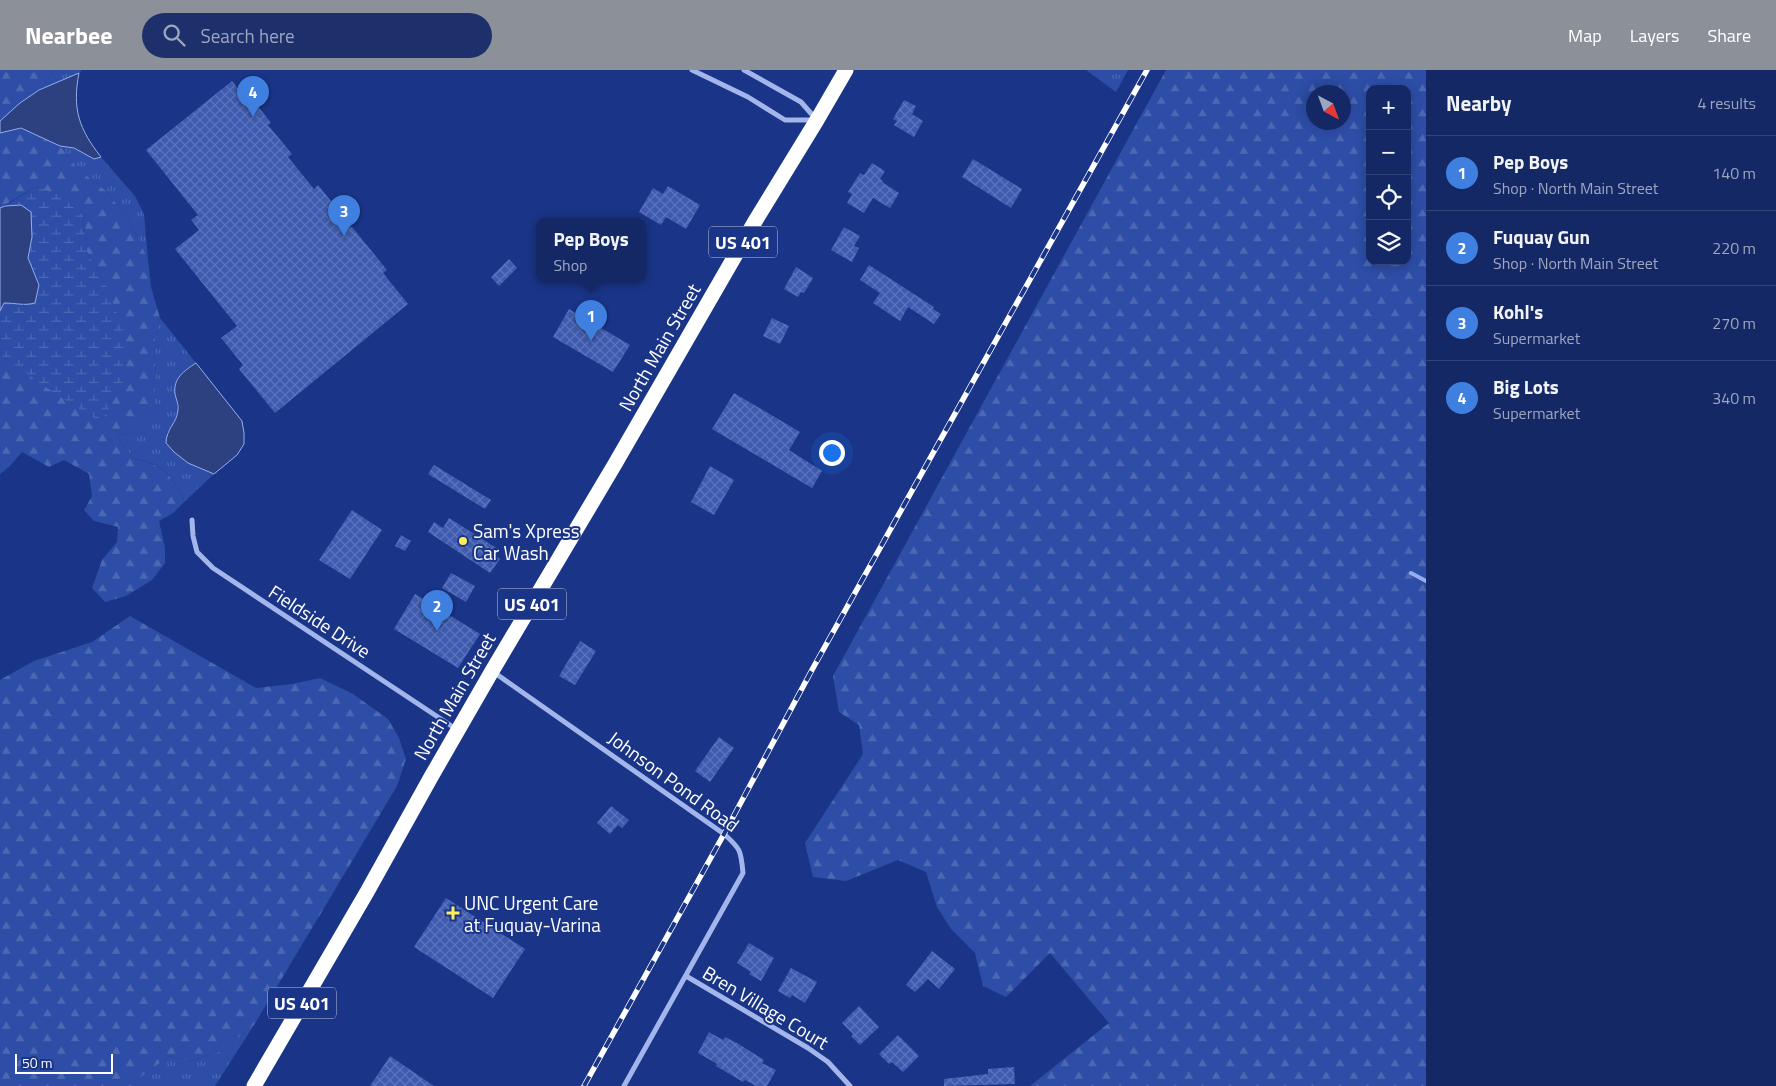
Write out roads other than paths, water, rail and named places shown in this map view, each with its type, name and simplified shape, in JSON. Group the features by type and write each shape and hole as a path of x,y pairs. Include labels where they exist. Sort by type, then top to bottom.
{"highway":[{"name":"North Main Street","path":"254,1086 368,892 492,671 629,440 754,223 846,70"}],"street":[{"path":"692,70 748,97 784,120 817,120"},
{"path":"744,70 801,102 817,120"},
{"name":"Fieldside Drive","path":"192,520 197,552 212,568 458,730"},
{"name":"Johnson Pond Road","path":"492,671 724,834 738,846 742,858 744,873 624,1086"},
{"name":"Bren Village Court","path":"686,976 808,1048 828,1062 850,1086"}],"waterway":[{"path":"1411,573 1426,581"}],"railway":[{"path":"584,1086 724,834 813,668 1147,70"}],"place":[{"name":"Big Lots","path":"253,117"},
{"name":"Kohl's","path":"344,236"},
{"name":"Pep Boys","path":"591,341"},
{"name":"Sam's Xpress Car Wash","path":"463,541"},
{"name":"Fuquay Gun","path":"437,631"},
{"name":"UNC Urgent Care at Fuquay-Varina","path":"453,913"}]}
